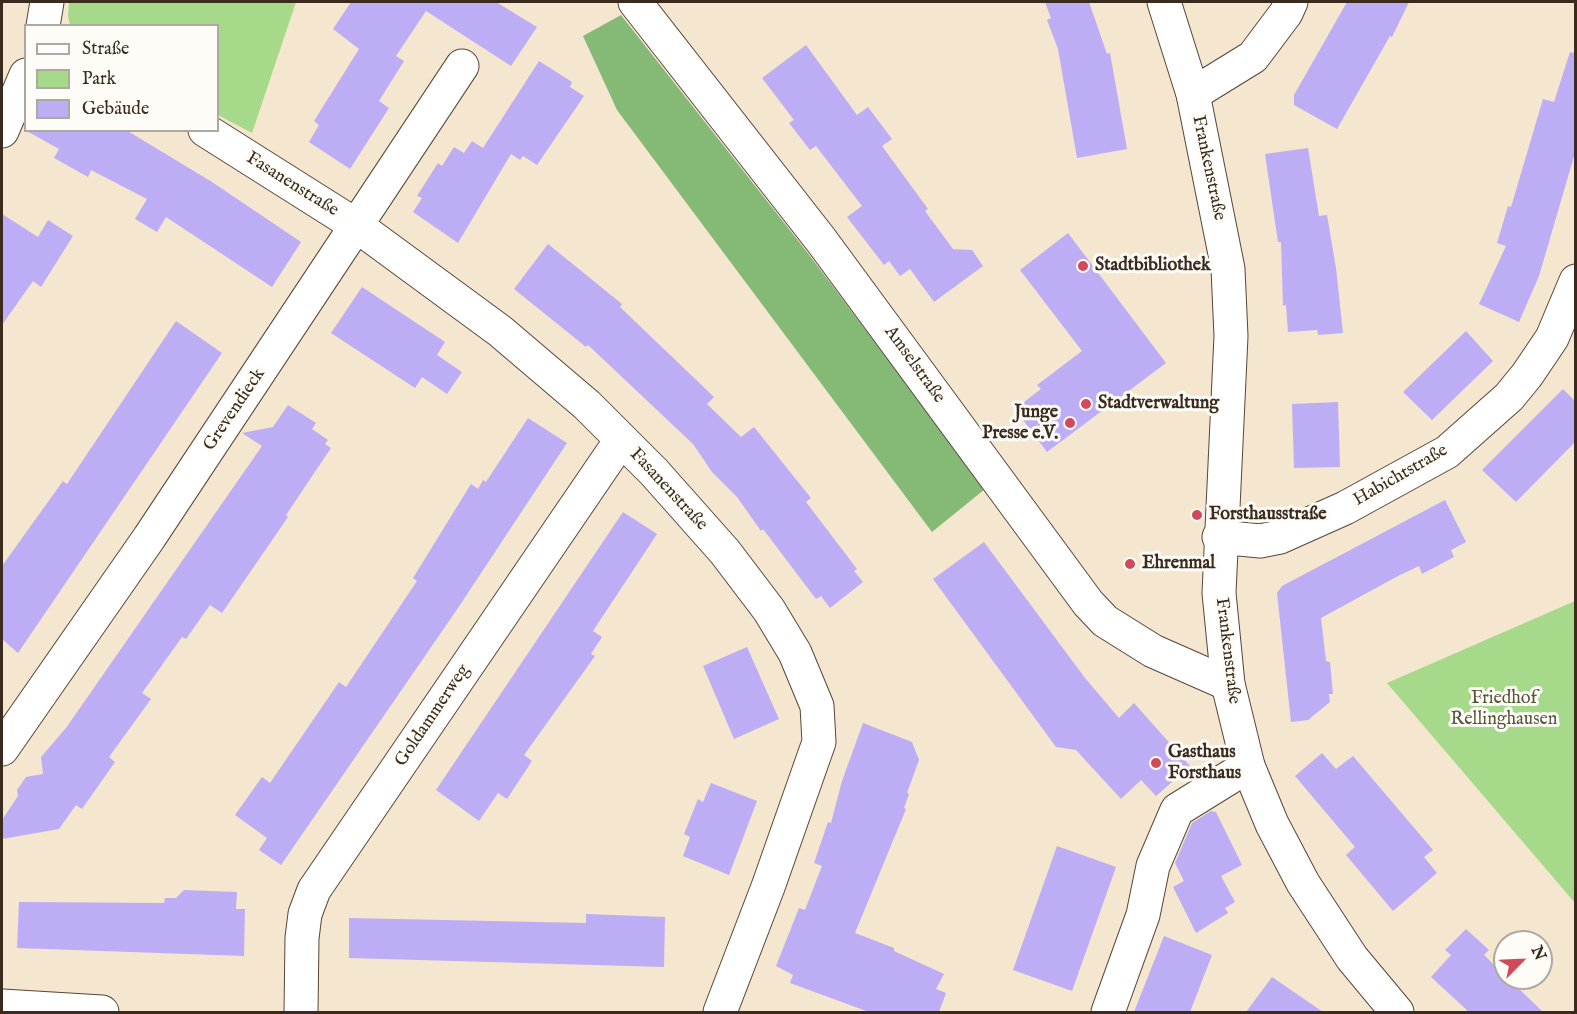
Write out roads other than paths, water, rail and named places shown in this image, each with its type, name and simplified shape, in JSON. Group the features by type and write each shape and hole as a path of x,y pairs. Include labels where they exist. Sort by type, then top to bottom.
{"street":[{"path":"43,24 48,2"},
{"name":"Amselstraße","path":"635,2 821,240 1088,603 1105,621 1153,651 1228,684"},
{"name":"Frankenstraße","path":"1164,2 1193,94 1228,269 1231,336 1220,537 1220,614 1228,684 1248,766 1272,824 1303,883 1352,958 1397,1012"},
{"path":"1193,94 1253,57 1286,13 1291,2"},
{"name":"Grevendieck","path":"2,750 149,538 462,66"},
{"path":"2,131 24,80"},
{"name":"Fasanenstraße","path":"208,132 357,226 500,331 587,405 725,552 769,610 795,652 817,706 819,742 768,888 720,1012"},
{"name":"Habichtstraße","path":"1220,537 1260,541 1280,537 1345,508 1447,452 1509,397 1527,375 1552,338 1575,281"},
{"name":"Goldammerweg","path":"301,1012 302,938 305,914 314,890 621,440"},
{"path":"1108,1012 1143,915 1153,866 1177,810 1248,766"},
{"path":"2,1006 102,1012"}],"place":[{"name":"Stadtbibliothek","path":"1083,266"},
{"name":"Stadtverwaltung","path":"1086,404"},
{"name":"Junge Presse e.V.","path":"1070,423"},
{"name":"Forsthausstraße","path":"1197,515"},
{"name":"Ehrenmal","path":"1130,564"},
{"name":"Gasthaus Forsthaus","path":"1156,763"}],"park label":[{"name":"Friedhof Rellinghausen","path":"1504,709"}]}
